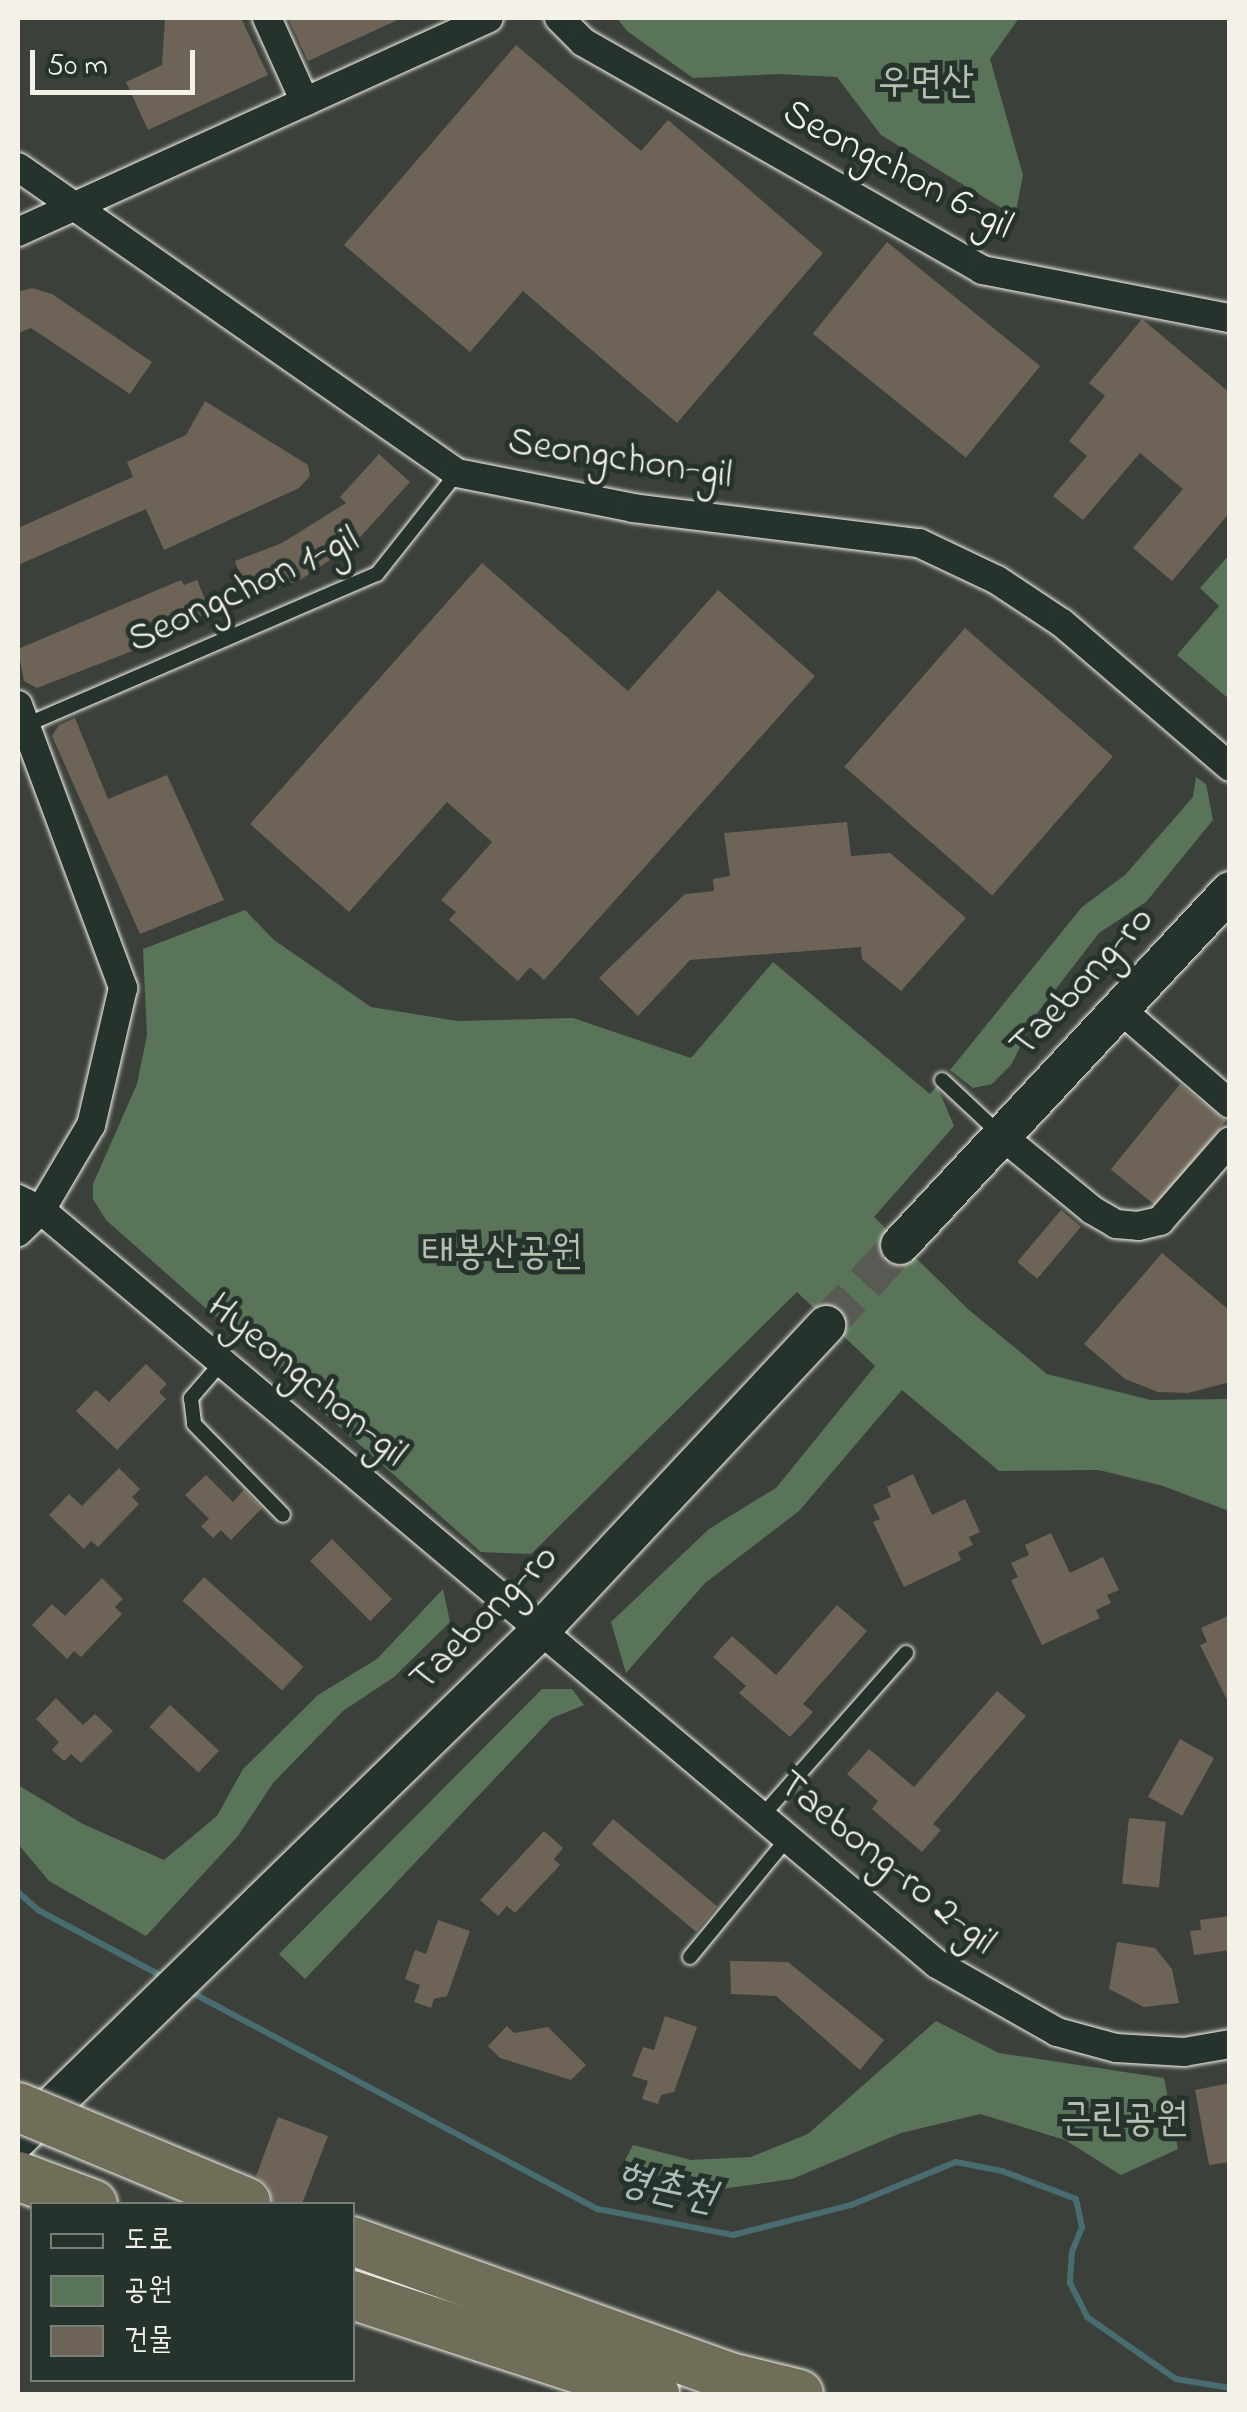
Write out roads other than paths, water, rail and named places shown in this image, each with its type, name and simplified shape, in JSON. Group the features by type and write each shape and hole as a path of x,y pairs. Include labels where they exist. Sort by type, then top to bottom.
{"highway":[{"path":"18,2107 246,2202"},
{"path":"18,2176 88,2202"},
{"path":"355,2242 730,2377 799,2394"},
{"path":"355,2296 654,2394"}],"street":[{"path":"267,18 305,102"},
{"path":"18,232 490,18"},
{"name":"Seongchon 6-gil","path":"559,18 583,42 982,270 1230,318"},
{"name":"Seongchon-gil","path":"18,167 457,473 633,508 919,543 997,580 1062,623 1230,767"},
{"path":"18,1232 29,1204 91,1125 123,988 22,715"},
{"name":"Taebong-ro","path":"900,1245 1230,892"},
{"path":"1120,1009 1230,1104"},
{"path":"1002,1136 1092,1210 1116,1224 1138,1226 1160,1221 1230,1141"},
{"name":"Hyeongchon-gil","path":"29,1204 540,1631"},
{"name":"Taebong-ro","path":"18,2139 540,1631 826,1325"},
{"name":"Taebong-ro 2-gil","path":"540,1631 938,1964 1056,2032 1116,2048 1184,2052 1230,2044"}],"lane":[{"name":"Seongchon 1-gil","path":"22,715 376,574 457,473"},
{"path":"942,1080 1002,1136"},
{"path":"222,1362 191,1398 194,1424 283,1515"},
{"path":"761,1817 906,1653"},
{"path":"690,1957 787,1839"}],"waterway":[{"name":"형촌천","path":"18,1892 38,1910 167,1979"},
{"name":"형촌천","path":"187,1990 598,2209 733,2235 851,2205 956,2162 1002,2171 1076,2199 1082,2227 1072,2252 1070,2283 1087,2317 1176,2379 1230,2388"}],"tunnel":[{"path":"826,1325 900,1245"}],"park label":[{"name":"우면산","path":"926,84"},
{"name":"태봉산공원","path":"502,1254"},
{"name":"근린공원","path":"1124,2121"}]}
